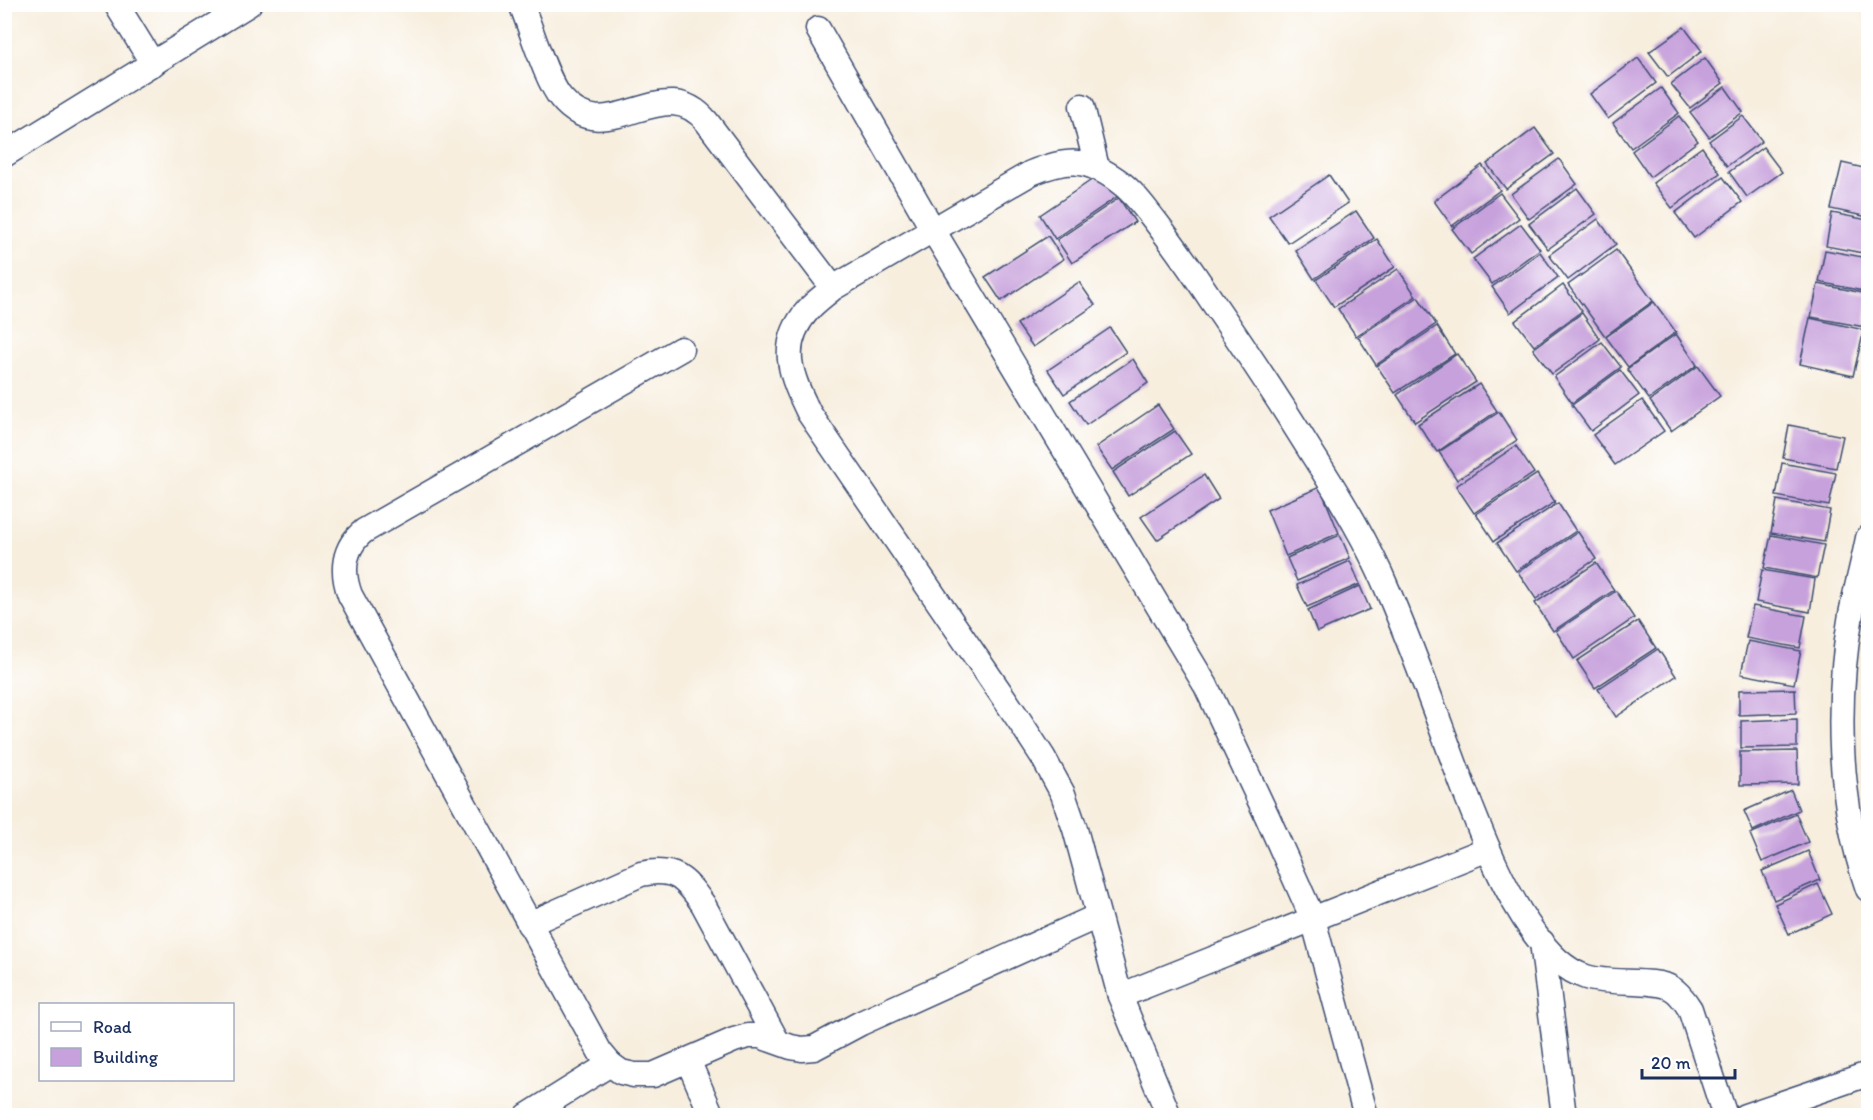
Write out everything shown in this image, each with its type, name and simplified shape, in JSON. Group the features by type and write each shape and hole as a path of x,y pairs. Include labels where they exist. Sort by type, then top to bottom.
{"street":[{"path":"116,4 153,63"},
{"path":"4,155 249,4"},
{"path":"521,4 552,84 559,97 571,109 581,116 594,119 608,118 652,105 683,104 692,108 707,122 833,288"},
{"path":"818,29 933,230 1206,686 1268,816 1313,919 1366,1116"},
{"path":"1082,106 1097,168"},
{"path":"1169,1116 1120,996 1075,829 1063,794 1043,757 810,413 795,384 789,348 799,322 808,309 833,288 1031,173 1057,163 1077,162 1097,168 1118,180 1136,196 1178,250 1272,389 1340,498 1388,590 1488,849 1514,901 1542,942 1555,958 1570,970 1585,977 1604,981 1661,984 1672,988 1683,997 1690,1009 1725,1116"},
{"path":"681,350 363,531 355,538 344,565 345,582 350,595 588,1033 610,1064 621,1072 653,1075 748,1036 760,1036 802,1049 814,1048 861,1023 1098,916"},
{"path":"1869,538 1851,615 1842,686 1843,768 1849,816 1859,863 1869,889"},
{"path":"1120,996 1488,849"},
{"path":"528,924 641,874 655,871 669,872 680,877 692,888 703,904 777,1041"},
{"path":"1542,942 1564,1116"},
{"path":"688,1060 712,1116"},
{"path":"527,1116 610,1064"},
{"path":"1745,1116 1869,1074"}],"building":[{"path":"1684,27 1702,51 1668,77 1649,52"},
{"path":"1638,58 1656,83 1608,119 1590,94"},
{"path":"1705,58 1723,83 1690,108 1671,84"},
{"path":"1725,87 1743,112 1709,137 1690,112"},
{"path":"1661,88 1679,113 1631,148 1613,123"},
{"path":"1679,116 1698,141 1650,177 1632,151"},
{"path":"1743,116 1762,141 1727,166 1709,141"},
{"path":"1535,128 1554,154 1506,189 1487,164"},
{"path":"1702,147 1720,173 1672,208 1653,183"},
{"path":"1763,147 1782,172 1747,197 1729,172"},
{"path":"1559,159 1577,184 1529,219 1511,194"},
{"path":"1842,163 1868,169 1868,217 1831,209"},
{"path":"1482,165 1500,190 1452,226 1434,201"},
{"path":"1102,173 1118,196 1055,239 1040,215"},
{"path":"1329,175 1348,203 1288,243 1269,216"},
{"path":"1723,177 1742,202 1694,238 1675,213"},
{"path":"1577,188 1596,214 1548,249 1529,224"},
{"path":"1500,193 1519,218 1471,254 1452,229"},
{"path":"1119,198 1135,222 1072,263 1057,240"},
{"path":"1356,211 1374,238 1314,279 1296,251"},
{"path":"1832,213 1868,220 1868,254 1826,246"},
{"path":"1598,219 1616,244 1568,280 1549,255"},
{"path":"1521,224 1540,249 1492,284 1473,259"},
{"path":"1048,236 1063,259 1001,301 985,277"},
{"path":"1377,239 1395,267 1334,307 1316,280"},
{"path":"1616,250 1653,301 1605,336 1568,285"},
{"path":"1825,250 1868,258 1868,292 1819,282"},
{"path":"1540,252 1558,277 1510,313 1492,287"},
{"path":"1398,269 1416,296 1356,336 1338,309"},
{"path":"1079,282 1095,305 1033,347 1017,324"},
{"path":"1818,284 1868,294 1865,327 1811,317"},
{"path":"1563,285 1582,311 1534,346 1515,321"},
{"path":"1418,297 1436,324 1376,365 1358,337"},
{"path":"1654,302 1676,332 1628,367 1606,337"},
{"path":"1582,313 1600,339 1552,374 1533,349"},
{"path":"1810,318 1864,330 1853,376 1800,364"},
{"path":"1437,326 1455,354 1395,393 1377,366"},
{"path":"1110,328 1126,352 1064,394 1048,370"},
{"path":"1676,334 1697,365 1649,399 1627,369"},
{"path":"1602,342 1621,367 1572,403 1554,377"},
{"path":"1457,354 1476,382 1415,422 1397,395"},
{"path":"1133,359 1148,383 1086,425 1070,401"},
{"path":"1698,366 1720,396 1671,431 1650,401"},
{"path":"1620,370 1639,395 1591,431 1572,405"},
{"path":"1479,384 1497,411 1437,452 1418,424"},
{"path":"1642,400 1664,431 1615,465 1593,435"},
{"path":"1158,405 1174,429 1112,470 1096,447"},
{"path":"1499,412 1517,440 1457,480 1439,452"},
{"path":"1789,425 1843,436 1836,468 1783,458"},
{"path":"1175,431 1191,454 1128,496 1113,472"},
{"path":"1516,446 1534,473 1474,513 1456,486"},
{"path":"1782,463 1836,473 1829,506 1776,496"},
{"path":"1537,474 1555,502 1494,541 1476,514"},
{"path":"1204,475 1219,499 1157,540 1141,517"},
{"path":"1320,487 1339,533 1286,556 1267,510"},
{"path":"1777,500 1830,510 1824,542 1771,533"},
{"path":"1558,503 1576,531 1516,571 1497,543"},
{"path":"1578,532 1596,559 1536,599 1518,572"},
{"path":"1340,535 1350,558 1297,581 1287,558"},
{"path":"1771,535 1824,545 1817,578 1764,568"},
{"path":"1350,561 1360,584 1307,607 1297,585"},
{"path":"1596,563 1614,590 1553,631 1535,603"},
{"path":"1762,570 1815,579 1810,612 1756,602"},
{"path":"1360,586 1370,609 1317,632 1308,610"},
{"path":"1616,591 1634,618 1574,659 1556,631"},
{"path":"1753,606 1806,616 1800,648 1746,638"},
{"path":"1638,621 1656,648 1595,688 1577,661"},
{"path":"1748,641 1801,651 1794,684 1741,674"},
{"path":"1658,649 1676,676 1616,717 1598,689"},
{"path":"1795,689 1796,713 1739,715 1739,690"},
{"path":"1797,719 1797,747 1741,748 1741,721"},
{"path":"1797,751 1798,784 1740,785 1740,752"},
{"path":"1791,790 1799,810 1753,831 1744,811"},
{"path":"1796,814 1808,842 1762,862 1750,834"},
{"path":"1808,851 1820,880 1774,900 1762,871"},
{"path":"1818,884 1832,914 1789,934 1775,904"}]}
